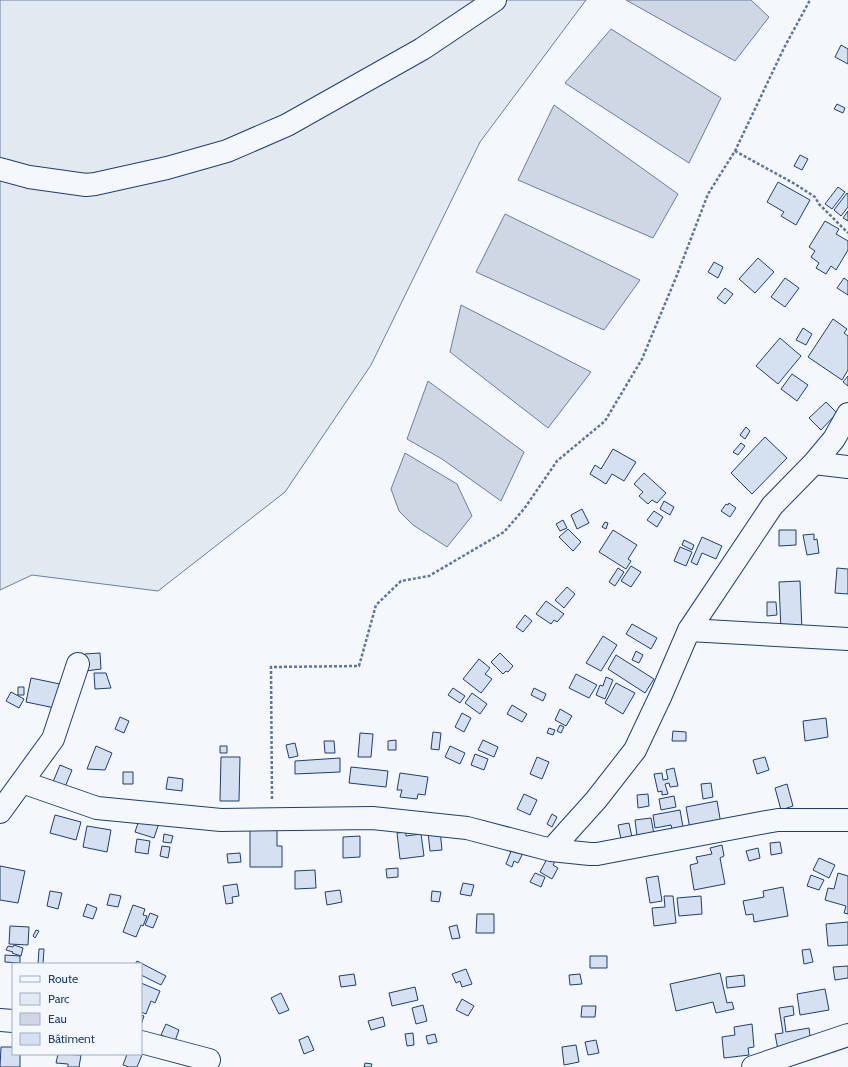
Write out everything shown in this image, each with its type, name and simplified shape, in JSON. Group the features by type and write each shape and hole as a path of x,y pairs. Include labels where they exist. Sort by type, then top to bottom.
{"street":[{"path":"0,169 29,177 86,185 167,168 226,151 287,125 422,49 495,0"},
{"path":"552,850 596,800 635,750 689,630 772,506 814,463 834,439 848,414"},
{"path":"814,463 848,467"},
{"path":"689,630 848,639"},
{"path":"0,812 53,739 78,664"},
{"path":"22,782 97,808 221,820 372,818 467,828 552,850 590,854 597,854 778,820 848,820"},
{"path":"0,1020 12,1021"},
{"path":"753,1067 848,1035"},
{"path":"142,1042 208,1060"}],"path":[{"path":"272,820 271,667 359,666 376,604 401,581 429,576 504,532 524,509 557,461 605,421 642,360 708,194 736,151 784,48 810,0"},
{"path":"736,151 796,184 815,197 819,204 848,233"}],"green space":[{"path":"0,0 586,0 480,142 371,365 285,492 158,591 32,575 0,590"}],"water":[{"path":"626,0 751,0 769,17 735,61"},
{"path":"611,29 721,98 689,163 565,83"},
{"path":"554,105 678,194 653,238 518,180"},
{"path":"505,214 640,280 604,330 476,272"},
{"path":"461,305 591,372 548,428 450,352"},
{"path":"428,381 524,452 501,501 442,459 407,439"},
{"path":"405,453 457,484 472,516 447,547 413,525 399,511 391,489"}],"building":[{"path":"841,45 848,49 848,64 835,57"},
{"path":"837,104 845,108 843,113 834,109"},
{"path":"800,155 808,159 802,170 794,166"},
{"path":"778,182 810,200 796,225 781,216 784,212 767,202"},
{"path":"838,187 845,192 832,209 825,204"},
{"path":"847,193 848,207 841,216 834,210"},
{"path":"848,211 848,221 843,218"},
{"path":"825,221 839,229 836,234 848,241 848,250 836,270 831,266 826,274 816,268 819,263 811,257 815,251 809,247"},
{"path":"758,258 774,272 755,293 739,279"},
{"path":"714,262 723,267 718,278 708,272"},
{"path":"785,278 799,288 785,307 771,297"},
{"path":"844,278 848,281 848,295 837,288"},
{"path":"725,288 733,294 725,304 717,298"},
{"path":"833,319 847,329 844,333 848,336 848,370 842,380 808,357"},
{"path":"803,328 812,334 806,345 796,340"},
{"path":"780,338 801,356 778,384 756,366"},
{"path":"792,374 808,385 797,401 781,389"},
{"path":"848,376 848,386 843,382"},
{"path":"826,402 837,413 821,430 809,418"},
{"path":"746,427 750,431 745,439 740,435"},
{"path":"765,437 787,458 752,494 731,473"},
{"path":"741,443 745,446 738,455 733,452"},
{"path":"613,449 636,462 624,481 612,474 606,484 590,474 595,465 601,469"},
{"path":"644,473 666,493 657,503 652,500 648,504 639,496 643,492 634,484"},
{"path":"664,501 674,507 670,515 660,509"},
{"path":"729,503 736,508 730,517 721,511 726,504 728,505"},
{"path":"582,509 589,523 577,529 571,515"},
{"path":"654,511 663,517 657,527 647,520"},
{"path":"563,520 567,528 560,531 556,524"},
{"path":"605,522 608,523 606,529 602,527"},
{"path":"568,529 581,542 573,551 559,537"},
{"path":"613,530 637,545 628,559 631,561 626,569 599,552"},
{"path":"779,530 796,530 796,545 779,546"},
{"path":"814,534 814,540 817,539 819,553 807,555 803,535"},
{"path":"702,537 722,546 716,559 702,553 697,565 691,562"},
{"path":"684,540 694,545 692,550 682,545"},
{"path":"680,547 692,552 686,566 674,561"},
{"path":"631,566 641,572 631,587 621,581"},
{"path":"618,568 624,572 615,586 609,582"},
{"path":"837,568 848,569 848,594 835,593"},
{"path":"800,581 802,631 781,632 779,582"},
{"path":"567,587 575,594 564,608 555,600"},
{"path":"546,601 564,614 557,622 554,620 551,624 536,614"},
{"path":"767,602 776,602 777,615 767,616"},
{"path":"525,615 532,621 523,632 516,627"},
{"path":"632,624 657,638 651,649 626,634"},
{"path":"603,636 617,645 601,671 586,663"},
{"path":"636,651 643,655 639,663 632,660"},
{"path":"100,653 101,669 86,671 85,654"},
{"path":"500,653 513,666 508,672 506,671 503,674 491,662"},
{"path":"616,655 654,679 645,693 608,669"},
{"path":"479,659 490,668 485,674 492,679 481,693 463,679"},
{"path":"94,673 106,673 111,688 95,689"},
{"path":"576,674 597,685 589,698 569,688"},
{"path":"606,677 613,680 605,699 596,695 600,685 603,686"},
{"path":"31,678 60,684 55,708 26,702"},
{"path":"616,683 635,693 623,714 605,703"},
{"path":"18,687 24,687 24,695 18,695"},
{"path":"453,688 465,696 460,703 448,695"},
{"path":"534,688 546,694 543,701 531,695"},
{"path":"11,692 24,699 19,708 6,701"},
{"path":"472,693 487,704 480,714 465,703"},
{"path":"512,705 527,714 522,722 507,714"},
{"path":"560,709 572,716 566,726 555,720"},
{"path":"462,713 471,718 464,732 455,727"},
{"path":"120,717 129,721 124,733 115,729"},
{"path":"826,718 828,737 805,741 803,721"},
{"path":"560,725 564,727 561,733 557,731"},
{"path":"549,728 555,730 553,735 547,733"},
{"path":"673,731 686,732 686,741 672,741"},
{"path":"433,732 441,733 439,750 431,749"},
{"path":"360,733 373,734 371,757 358,757"},
{"path":"396,740 396,750 388,750 388,741"},
{"path":"483,740 498,747 494,757 478,750"},
{"path":"324,741 334,741 335,753 325,753"},
{"path":"295,743 298,756 289,758 286,745"},
{"path":"96,746 112,753 105,770 87,769"},
{"path":"220,746 227,746 227,753 220,753"},
{"path":"450,746 465,753 460,764 445,757"},
{"path":"475,754 488,759 484,770 471,765"},
{"path":"221,757 240,757 239,801 220,801"},
{"path":"537,757 549,762 542,779 530,774"},
{"path":"765,757 769,770 757,774 753,760"},
{"path":"340,758 340,772 295,774 295,761"},
{"path":"60,765 72,770 65,787 53,782"},
{"path":"351,767 388,771 386,787 349,783"},
{"path":"674,768 678,786 670,787 669,783 665,784 668,794 662,795 662,791 658,792 654,774 662,773 663,780 668,779 666,770"},
{"path":"123,772 133,772 133,784 123,784"},
{"path":"400,773 428,777 425,795 418,794 417,799 400,797 402,790 397,790"},
{"path":"168,777 183,779 182,791 166,789"},
{"path":"711,783 713,797 703,799 701,784"},
{"path":"787,784 793,806 781,810 775,788"},
{"path":"524,794 537,800 530,815 517,809"},
{"path":"648,794 649,806 638,808 637,795"},
{"path":"674,796 676,807 661,810 659,799"},
{"path":"717,801 721,824 690,829 686,807"},
{"path":"680,810 683,827 672,829 671,825 655,828 653,815"},
{"path":"552,814 557,817 552,827 547,824"},
{"path":"55,815 81,822 76,840 50,833"},
{"path":"140,817 159,823 154,838 135,832"},
{"path":"651,818 654,834 637,836 635,820"},
{"path":"629,823 632,837 621,839 618,825"},
{"path":"87,826 111,830 107,852 83,847"},
{"path":"250,828 277,828 277,846 282,846 282,867 250,867"},
{"path":"440,830 442,850 430,851 428,832"},
{"path":"406,832 406,836 421,834 424,856 400,859 397,833"},
{"path":"164,834 173,836 171,843 163,842"},
{"path":"360,836 360,857 343,858 343,837"},
{"path":"137,839 150,841 148,854 135,852"},
{"path":"780,842 782,853 771,855 770,843"},
{"path":"722,845 724,856 720,858 725,884 694,890 690,865 698,863 696,857 712,854 710,848"},
{"path":"162,846 170,847 168,858 160,856"},
{"path":"513,846 524,851 518,863 514,861 512,867 506,864"},
{"path":"758,848 760,858 749,861 746,851"},
{"path":"240,853 241,862 228,863 227,854"},
{"path":"550,853 557,857 553,865 558,868 552,879 540,872"},
{"path":"819,858 835,865 829,878 813,870"},
{"path":"0,866 25,871 18,903 0,900"},
{"path":"398,868 398,877 387,878 386,869"},
{"path":"315,870 316,888 295,889 295,871"},
{"path":"535,873 545,877 541,887 530,882"},
{"path":"838,873 848,876 848,914 844,913 846,906 825,900 828,888 834,889"},
{"path":"811,875 824,880 819,890 807,886"},
{"path":"658,876 662,901 650,903 646,878"},
{"path":"463,883 474,885 471,896 460,894"},
{"path":"237,884 239,896 232,897 233,903 226,904 223,886"},
{"path":"783,887 788,916 754,922 753,914 746,915 743,901 764,897 763,891"},
{"path":"340,890 342,902 327,905 325,892"},
{"path":"50,891 62,893 58,909 47,906"},
{"path":"432,891 441,892 439,902 431,901"},
{"path":"110,894 121,896 118,907 107,905"},
{"path":"664,896 673,896 676,923 654,926 652,908 665,907"},
{"path":"701,896 702,914 679,916 677,898"},
{"path":"87,904 97,908 93,919 83,916"},
{"path":"133,905 145,909 143,915 147,916 136,937 123,932"},
{"path":"150,913 158,916 153,928 145,925"},
{"path":"477,914 494,914 494,933 476,933"},
{"path":"848,922 848,945 828,946 826,924"},
{"path":"457,925 460,938 452,939 449,927"},
{"path":"10,926 29,927 28,945 9,944"},
{"path":"36,930 39,931 35,938 33,936"},
{"path":"14,945 23,948 21,956 6,950 8,946 13,947"},
{"path":"39,949 44,949 43,963 38,963"},
{"path":"810,949 813,962 804,964 802,950"},
{"path":"5,955 20,956 20,963 5,962"},
{"path":"590,956 607,956 607,968 590,968"},
{"path":"142,964 166,976 161,985 142,976"},
{"path":"848,966 848,978 835,980 833,967"},
{"path":"466,969 472,984 462,987 460,981 456,983 452,974"},
{"path":"720,973 727,1003 732,1002 734,1009 716,1013 713,1002 676,1011 670,984"},
{"path":"354,974 356,985 341,987 339,976"},
{"path":"580,974 582,984 570,985 569,975"},
{"path":"744,975 745,986 727,988 726,977"},
{"path":"142,983 160,991 155,1003 151,1001 146,1014 142,1012"},
{"path":"415,987 418,1000 392,1006 389,993"},
{"path":"825,989 829,1010 800,1015 797,994"},
{"path":"281,993 289,1010 279,1014 271,998"},
{"path":"462,999 474,1006 468,1016 456,1010"},
{"path":"423,1005 427,1021 416,1024 412,1008"},
{"path":"582,1006 596,1006 595,1017 581,1017"},
{"path":"793,1006 794,1015 784,1017 786,1032 809,1028 811,1044 778,1050 775,1034 783,1033 779,1008"},
{"path":"383,1017 385,1026 371,1030 368,1021"},
{"path":"166,1024 179,1030 175,1041 161,1035"},
{"path":"752,1024 754,1047 748,1048 749,1055 724,1058 722,1037 735,1035 734,1027"},
{"path":"413,1033 414,1045 407,1046 405,1034"},
{"path":"435,1034 437,1042 428,1044 426,1036"},
{"path":"308,1036 314,1050 304,1054 299,1040"},
{"path":"596,1040 599,1053 588,1055 585,1042"},
{"path":"576,1045 579,1062 564,1065 562,1047"},
{"path":"1,1047 12,1047 12,1055 20,1055 20,1067 0,1067"},
{"path":"58,1055 81,1055 79,1067 68,1067 68,1064 56,1063"},
{"path":"127,1055 142,1055 137,1067 123,1065"},
{"path":"365,1063 372,1064 371,1067 364,1067"}]}
